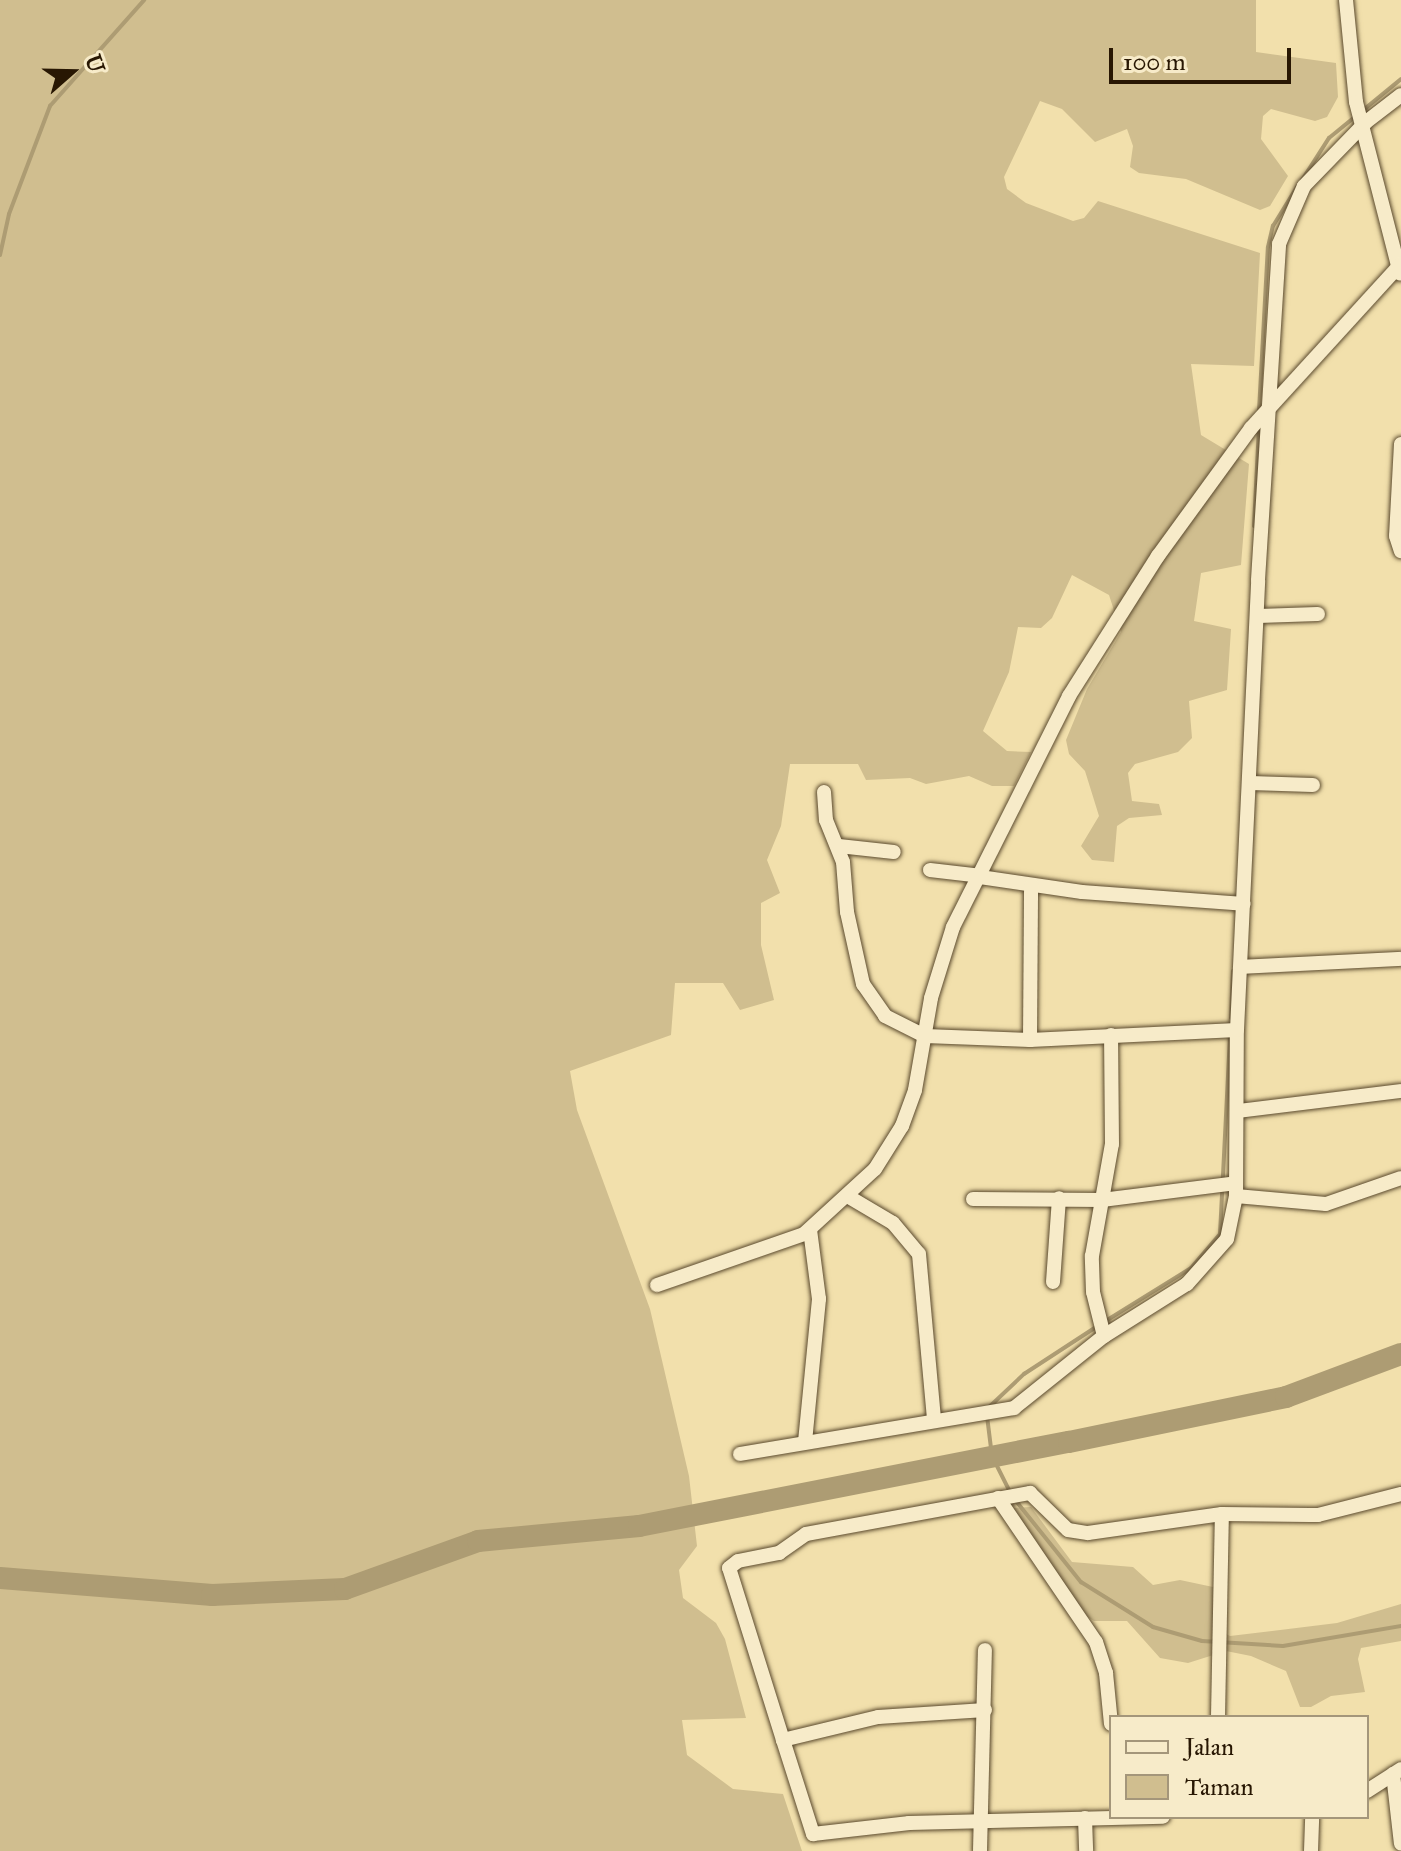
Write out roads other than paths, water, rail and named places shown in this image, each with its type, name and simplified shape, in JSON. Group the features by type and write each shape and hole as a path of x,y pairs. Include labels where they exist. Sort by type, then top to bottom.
{"street":[{"path":"657,1285 810,1230 849,1197 875,1169 902,1126 941,962 1069,696 1158,556 1261,418 1400,268 1364,120 1356,102 1346,0"},
{"path":"740,1454 934,1420 996,1414 1030,1398 1104,1334 1166,1299 1201,1269 1227,1239 1238,1111 1232,1029 1241,967 1238,904 1250,783 1258,616 1261,418 1284,228 1304,186 1364,120 1401,95"},
{"path":"1401,444 1396,536 1401,551"},
{"path":"1258,616 1318,614"},
{"path":"1250,783 1313,785"},
{"path":"824,792 826,820 839,846 863,984 885,1016 925,1036 1030,1040 1232,1029"},
{"path":"839,846 894,852"},
{"path":"930,870 1031,885 1238,904"},
{"path":"1030,1040 1031,885"},
{"path":"1241,967 1401,959"},
{"path":"1104,1334 1096,1312 1092,1256 1112,1144 1111,1035"},
{"path":"1238,1111 1401,1091"},
{"path":"973,1199 1102,1200 1231,1187 1326,1204 1401,1178"},
{"path":"849,1197 893,1223 919,1254 934,1420"},
{"path":"1053,1282 1059,1198"},
{"path":"805,1442 819,1299 810,1230"},
{"path":"1109,1817 859,1826 813,1834 730,1582 730,1565 779,1553 806,1534 1007,1496 1038,1497 1075,1533 1222,1514 1318,1515 1401,1494"},
{"path":"1007,1496 1096,1642 1106,1673 1110,1715"},
{"path":"1218,1715 1222,1514"},
{"path":"980,1851 985,1650"},
{"path":"783,1740 878,1717 985,1710"},
{"path":"1369,1790 1397,1771"},
{"path":"1397,1771 1401,1844"},
{"path":"1085,1818 1086,1851"},
{"path":"1311,1851 1312,1819"}],"waterway":[{"path":"0,255 9,214 50,106 144,0"},
{"path":"1302,180 1329,138 1401,79"},
{"path":"1259,411 1268,247 1273,226 1297,187"},
{"path":"1254,526 1259,427"},
{"path":"1231,1018 1233,971"},
{"path":"1104,1322 1191,1268 1220,1234 1230,1035"},
{"path":"988,1408 1024,1374 1096,1327"},
{"path":"0,1578 212,1595 345,1589 478,1541 639,1526 1069,1442 1286,1397 1401,1354"},
{"path":"987,1416 992,1456 1011,1494"},
{"path":"1016,1501 1081,1582 1153,1627 1202,1641 1283,1646 1401,1626"}]}
